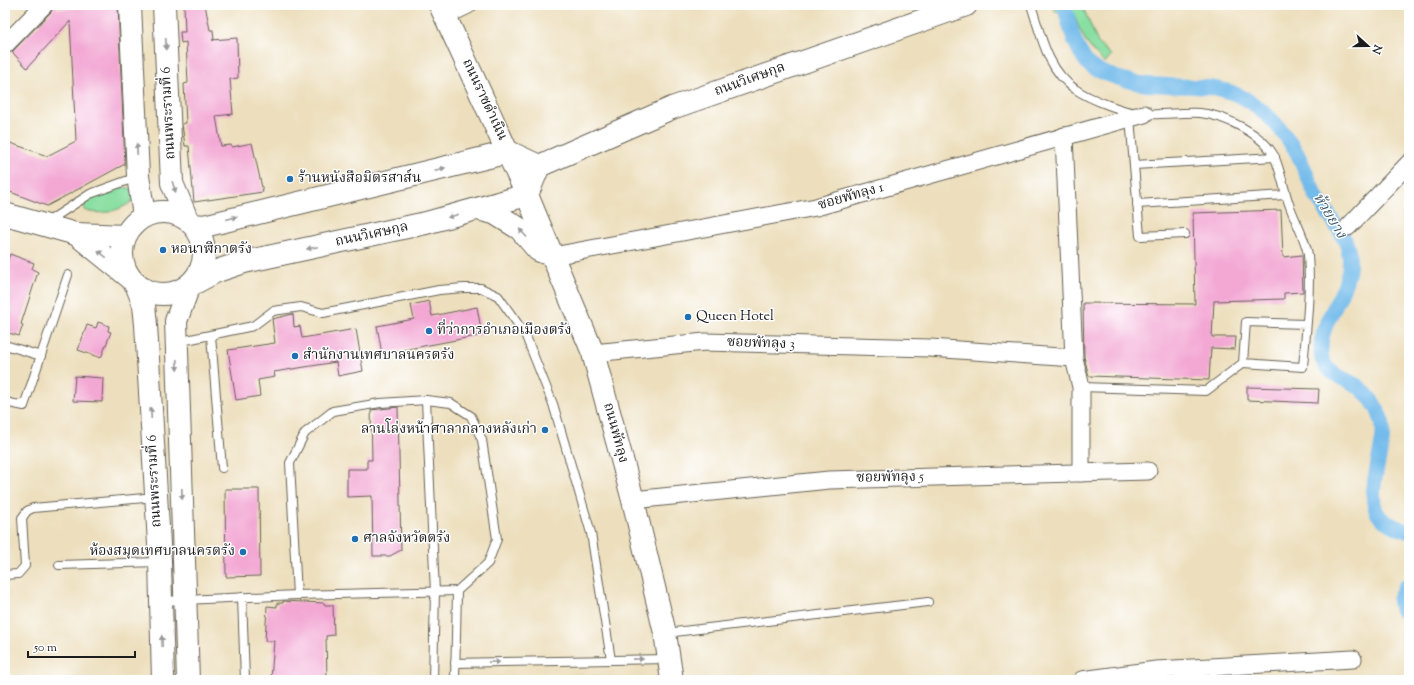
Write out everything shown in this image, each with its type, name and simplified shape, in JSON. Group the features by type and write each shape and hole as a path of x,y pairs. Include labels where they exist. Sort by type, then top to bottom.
{"main road":[{"path":"130,5 138,176 142,207 125,236 122,249 123,263 132,280"},
{"name":"ถนนพระรามที่ 6","path":"164,5 172,183 191,222"},
{"name":"ถนนวิเศษกุล","path":"540,166 672,108 966,5"},
{"name":"ถนนราชดำเนิน","path":"443,10 528,195"},
{"path":"76,234 90,224 114,220 134,209 142,207 157,211 170,211 191,222 204,226 509,152 540,166 528,195"},
{"name":"ถนนวิเศษกุล","path":"188,286 217,271 244,262 426,224 528,195"},
{"name":"ถนนพัทลุง","path":"528,195 593,353 633,500 665,633 672,680"},
{"path":"478,209 494,213 520,229 538,250 553,256"},
{"path":"5,214 76,234 125,236"},
{"path":"76,234 132,280 150,292 163,294 177,292 188,286 198,276 203,263 205,249 201,236 191,222"},
{"name":"ถนนพระรามที่ 6","path":"132,280 144,305 160,562 163,680"},
{"name":"ถนนพระรามที่ 6","path":"188,286 176,321 188,680"}],"street":[{"path":"5,44 44,5"},
{"path":"443,10 468,5"},
{"name":"ซอยพัทลุง 1","path":"553,256 816,207 1137,116"},
{"path":"1064,136 1074,358 1081,387 1081,473"},
{"path":"1348,227 1409,163"},
{"name":"ซอยพัทลุง 3","path":"593,353 705,342 930,348 1074,358"},
{"name":"ซอยพัทลุง 5","path":"633,500 828,480 1148,472"},
{"path":"1082,680 1353,659"}],"lane":[{"path":"1031,5 1049,60 1074,89 1098,101 1137,116 1201,113 1222,118 1245,129 1266,144 1275,157 1286,195 1308,254 1303,367 1243,363 1206,391 1081,387"},
{"path":"1137,116 1134,165 1140,236 1185,234"},
{"path":"1134,165 1275,157"},
{"path":"43,225 90,194 138,176"},
{"path":"1137,204 1286,195"},
{"path":"5,402 24,406 68,275"},
{"path":"177,342 253,326 274,311 301,307 323,313 438,290 464,288 481,288 498,296 526,334 553,404 591,533 610,660"},
{"path":"1243,363 1246,322 1306,324"},
{"path":"211,336 222,468"},
{"path":"5,344 41,356"},
{"path":"161,601 297,595 457,591 488,563 497,539 482,440 471,416 451,403 426,400 380,403 333,411 305,434 290,464 297,595"},
{"path":"426,400 435,592 433,680"},
{"path":"5,576 18,574 25,566 22,518 27,511 33,508 156,497"},
{"path":"59,565 160,562"},
{"path":"455,680 457,591"},
{"path":"242,597 245,680"},
{"path":"665,633 928,602"},
{"path":"455,663 669,659"}],"green space":[{"path":"1053,5 1082,5 1098,43 1111,55 1105,63 1098,57 1084,38 1071,7 1055,12"},
{"path":"125,187 132,189 134,199 130,203 111,211 97,213 84,210 85,204 93,196 106,191"}],"building":[{"path":"54,5 59,9 118,6 125,164 47,206 5,190 5,141 47,156 76,141 70,21 27,68 12,52 51,12"},
{"path":"184,5 205,5 210,30 213,30 214,40 237,38 238,78 230,79 233,114 216,116 221,146 231,145 232,147 252,143 263,192 194,202 189,146 185,146 182,124 186,123 184,84 188,83 186,42 181,43 180,32 185,32"},
{"path":"1281,210 1283,257 1302,255 1303,292 1284,293 1284,299 1214,301 1212,337 1236,337 1235,349 1211,348 1209,380 1089,376 1084,357 1083,303 1195,304 1193,213"},
{"path":"10,254 34,263 32,269 38,272 21,324 23,325 19,336 5,332 5,268"},
{"name":"ที่ว่าการอำเภอเมืองตรัง","path":"429,301 432,316 477,307 482,335 382,354 377,326 414,319 411,305"},
{"name":"สำนักงานเทศบาลนครตรัง","path":"293,314 294,327 300,326 302,338 356,329 363,371 338,376 336,362 274,372 275,377 258,380 260,396 236,400 228,350 275,343 272,319"},
{"path":"98,322 109,326 108,331 111,332 101,358 78,350 87,325 96,328"},
{"path":"75,376 103,378 102,402 73,401"},
{"path":"1247,387 1319,389 1318,403 1247,400"},
{"path":"398,407 401,550 390,556 373,556 372,496 347,497 347,469 367,469 367,460 372,460 371,410"},
{"path":"225,489 259,489 260,576 226,577"},
{"path":"283,601 324,603 325,605 333,605 334,635 326,636 327,680 271,680 274,641 265,641 267,606 277,607 277,603 283,603"}],"waterway":[{"name":"ห้วยยาง","path":"1064,5 1079,51 1091,67 1110,76 1138,83 1211,88 1231,92 1240,96 1263,112 1277,126 1294,148 1301,160 1318,199 1345,240 1349,256 1349,270 1345,284 1326,325 1322,339 1321,354 1323,361 1330,371 1359,387 1370,398 1378,411 1382,421 1383,432 1374,489 1374,502 1377,513 1385,521 1409,532"},
{"name":"ห้วยยาง","path":"1409,586 1405,587 1399,598 1401,609 1409,616"}],"place":[{"name":"ร้านหนังสือมิตรสาส์น","path":"290,179"},
{"name":"หอนาฬิกาตรัง","path":"163,250"},
{"name":"Queen Hotel","path":"688,317"},
{"name":"ที่ว่าการอำเภอเมืองตรัง","path":"429,331"},
{"name":"สำนักงานเทศบาลนครตรัง","path":"295,356"},
{"name":"ลานโล่งหน้าศาลากลางหลังเก่า","path":"545,430"},
{"name":"ศาลจังหวัดตรัง","path":"355,539"},
{"name":"ห้องสมุดเทศบาลนครตรัง","path":"243,552"}]}
